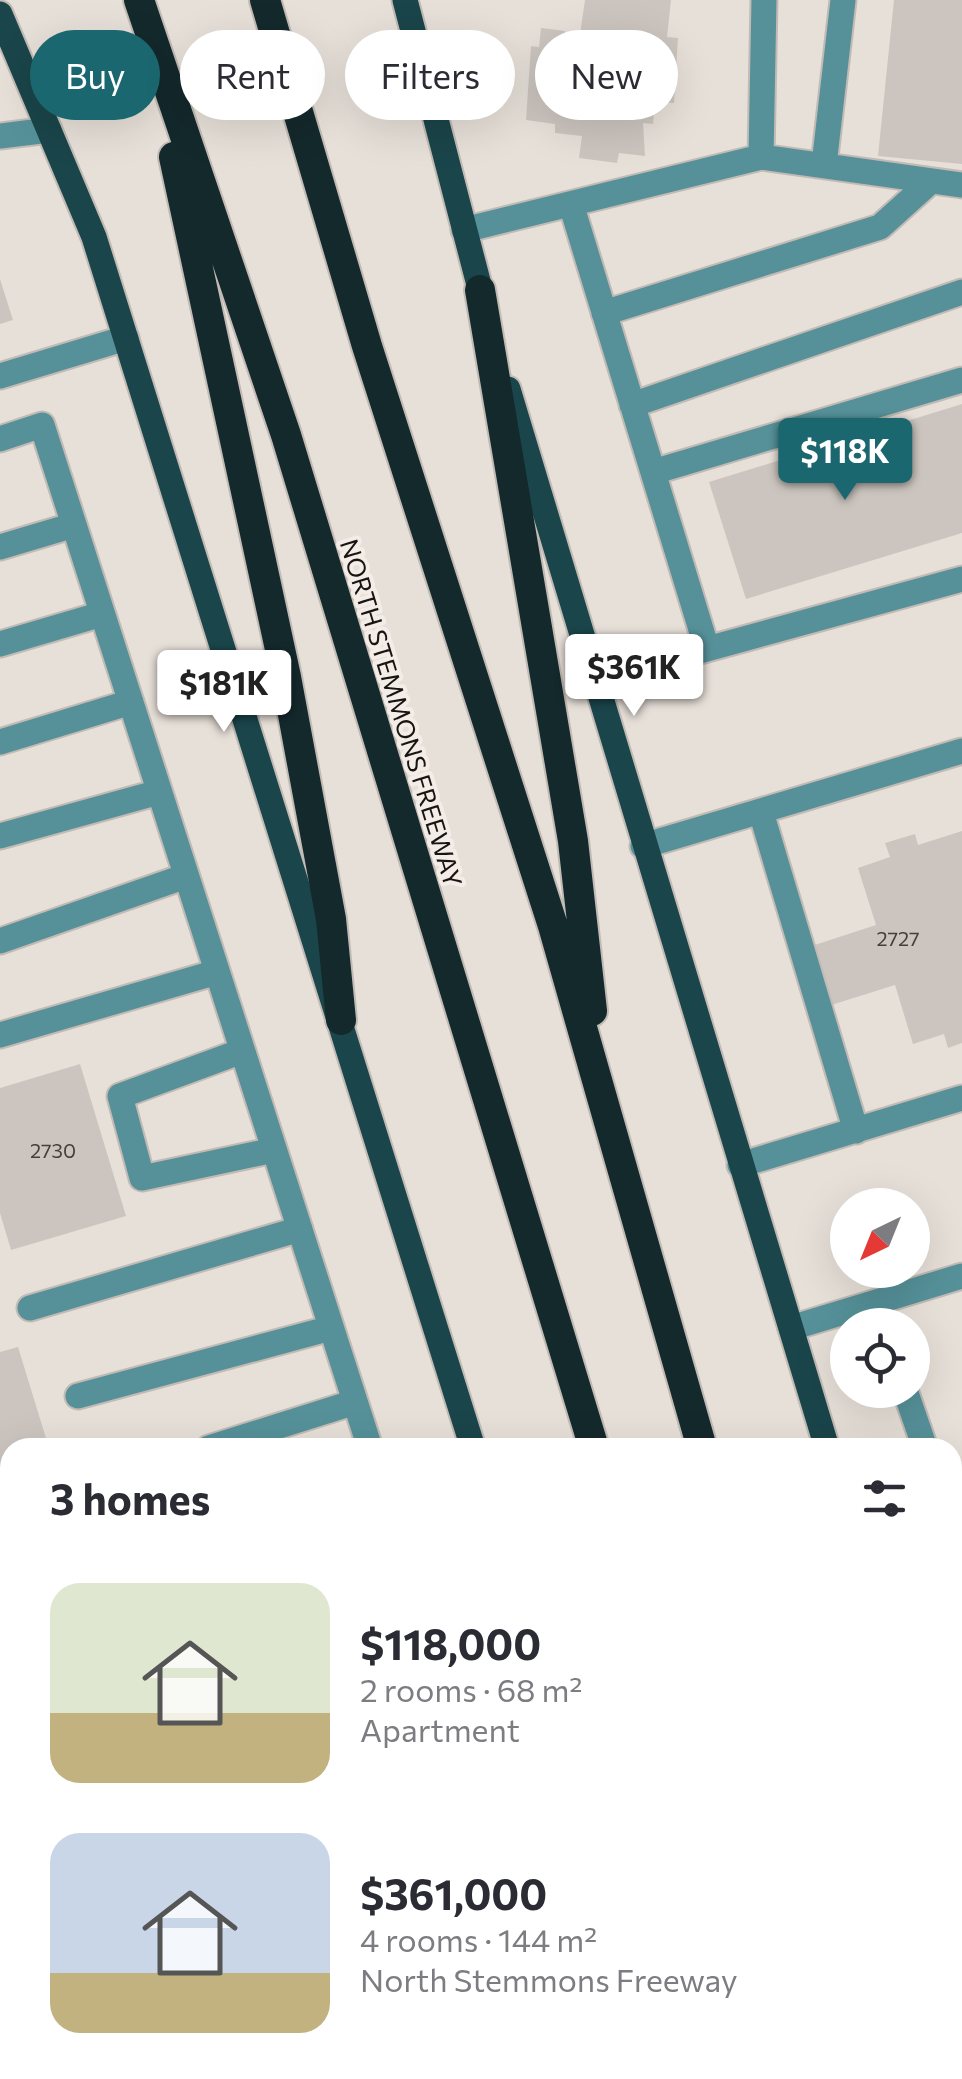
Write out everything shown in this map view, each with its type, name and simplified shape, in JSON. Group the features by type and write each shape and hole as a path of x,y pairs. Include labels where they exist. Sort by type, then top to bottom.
{"highway":[{"name":"NORTH STEMMONS FREEWAY","path":"139,0 148,30"},
{"path":"265,0 367,346 553,926 699,1438"},
{"name":"NORTH STEMMONS FREEWAY","path":"160,66 286,435 591,1438"},
{"path":"160,87 286,677 331,919 341,1020"},
{"path":"480,290 573,842 602,1098"}],"main road":[{"path":"406,0 480,290 824,1438"},
{"path":"0,14 94,237 470,1438"}],"lane":[{"path":"762,157 764,0"},
{"path":"824,165 843,0"},
{"path":"0,136 49,130"},
{"path":"464,230 762,157 962,185"},
{"path":"604,312 880,227 931,181"},
{"path":"570,204 707,649"},
{"path":"632,405 962,292"},
{"path":"0,376 126,338"},
{"path":"653,472 962,380"},
{"path":"0,439 42,425 367,1438"},
{"path":"0,547 74,526"},
{"path":"594,680 962,580"},
{"path":"0,644 102,614"},
{"path":"0,742 131,702"},
{"path":"644,846 962,751"},
{"path":"0,836 160,792"},
{"path":"761,812 856,1131"},
{"path":"0,941 186,876"},
{"path":"0,1035 217,972"},
{"path":"242,1051 120,1096 142,1178 274,1150"},
{"path":"740,1165 962,1098"},
{"path":"30,1308 300,1229"},
{"path":"892,1308 962,1276"},
{"path":"791,1328 830,1322"},
{"path":"78,1396 331,1328"},
{"path":"241,1438 355,1402"},
{"path":"911,1408 922,1438"}],"building":[{"path":"585,0 671,0 668,30 581,30"},
{"path":"894,0 962,0 962,164 878,156"},
{"path":"531,46 535,46 535,120 653,120 653,124 643,123 645,156 619,153 617,163 579,158 582,136 555,133 555,124 526,120"},
{"path":"0,279 13,320 0,324"},
{"path":"962,404 962,533 746,599 709,482"},
{"path":"962,831 962,1043 948,1048 944,1034 913,1044 895,985 809,1012 790,953 876,925 858,868 890,857 885,843 915,834 918,845"},
{"path":"80,1064 126,1216 11,1250 0,1213 0,1088"},
{"path":"18,1347 46,1438 0,1438 0,1352"}]}
